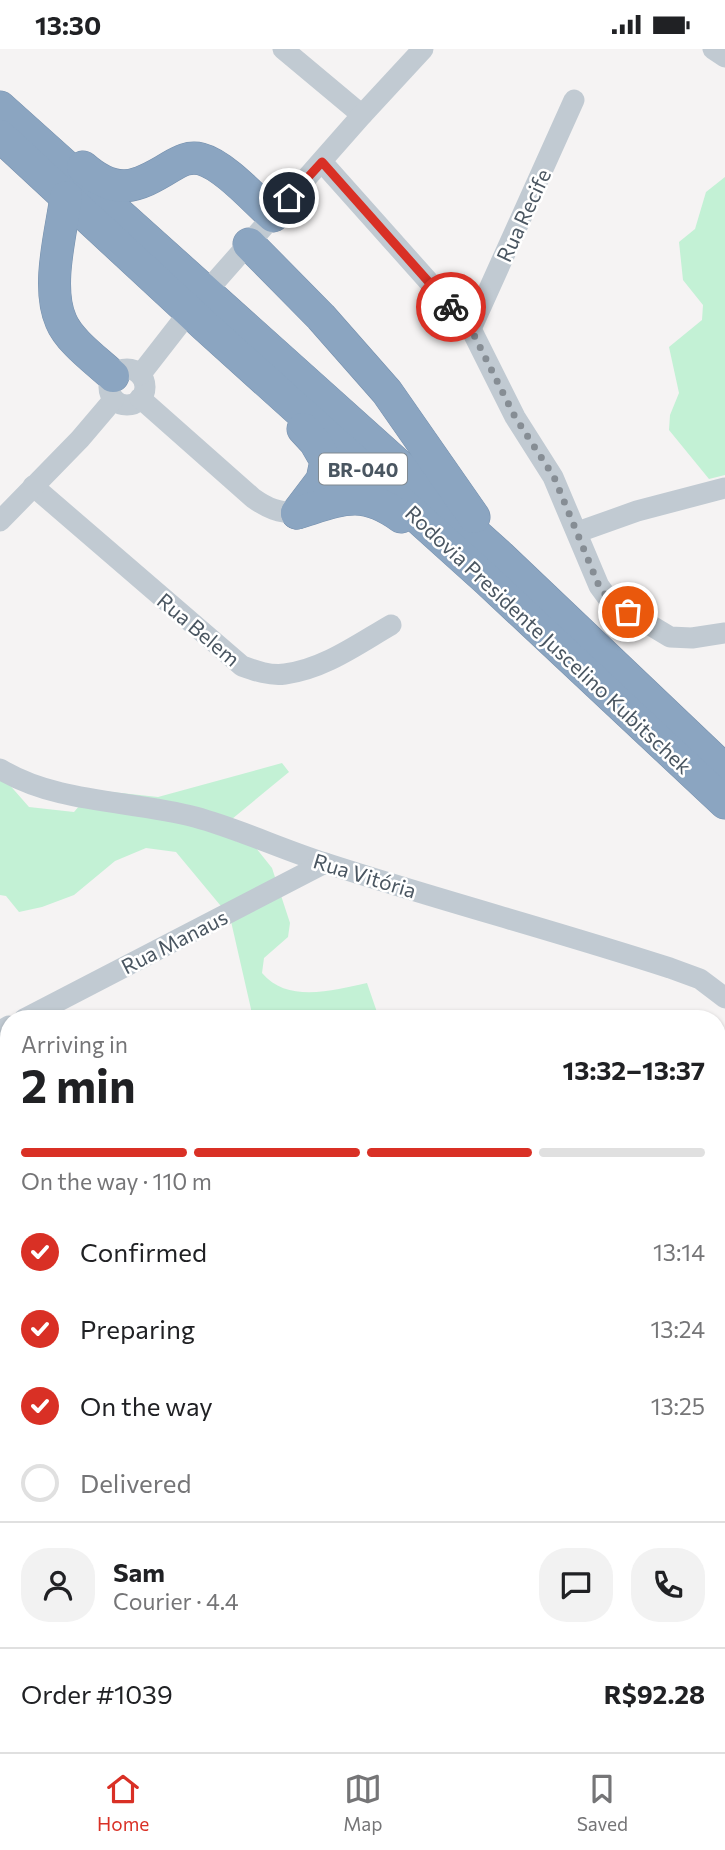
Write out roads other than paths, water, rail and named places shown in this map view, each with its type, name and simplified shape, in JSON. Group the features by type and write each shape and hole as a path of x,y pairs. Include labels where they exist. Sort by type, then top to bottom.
{"highway":[{"name":"Rodovia Presidente Juscelino Kubitschek","path":"0,107 493,568 725,803"},
{"name":"Rodovia Presidente Juscelino Kubitschek","path":"0,136 194,323 493,568 725,770"},
{"path":"34,138 66,154 98,180 125,188 188,158 202,159 218,168 273,216"},
{"path":"66,197 54,285 61,321 78,343 122,383"},
{"path":"249,244 321,317 387,392 493,568"},
{"path":"194,323 321,450 326,461 321,480 297,513"},
{"path":"297,513 340,500 359,498 376,502 493,568"}],"street":[{"path":"283,49 362,115"},
{"path":"214,283 423,49"},
{"path":"713,49 725,57"},
{"name":"Rua Recife","path":"471,329 574,100"},
{"path":"322,162 471,329 515,417 554,477 599,586 610,601 670,637 692,638 725,633"},
{"path":"0,521 80,439 122,383 194,323"},
{"path":"122,383 145,389 140,398 260,503 284,513 297,513"},
{"name":"Rua Belem","path":"33,486 242,666 264,673 285,674 322,664 391,625"},
{"path":"578,532 637,510 725,488"},
{"name":"Rua Vitória","path":"0,769 37,786 71,795 150,807 197,818 325,863 670,968 700,979 725,998"},
{"name":"Rua Manaus","path":"41,1010 325,863"}]}
